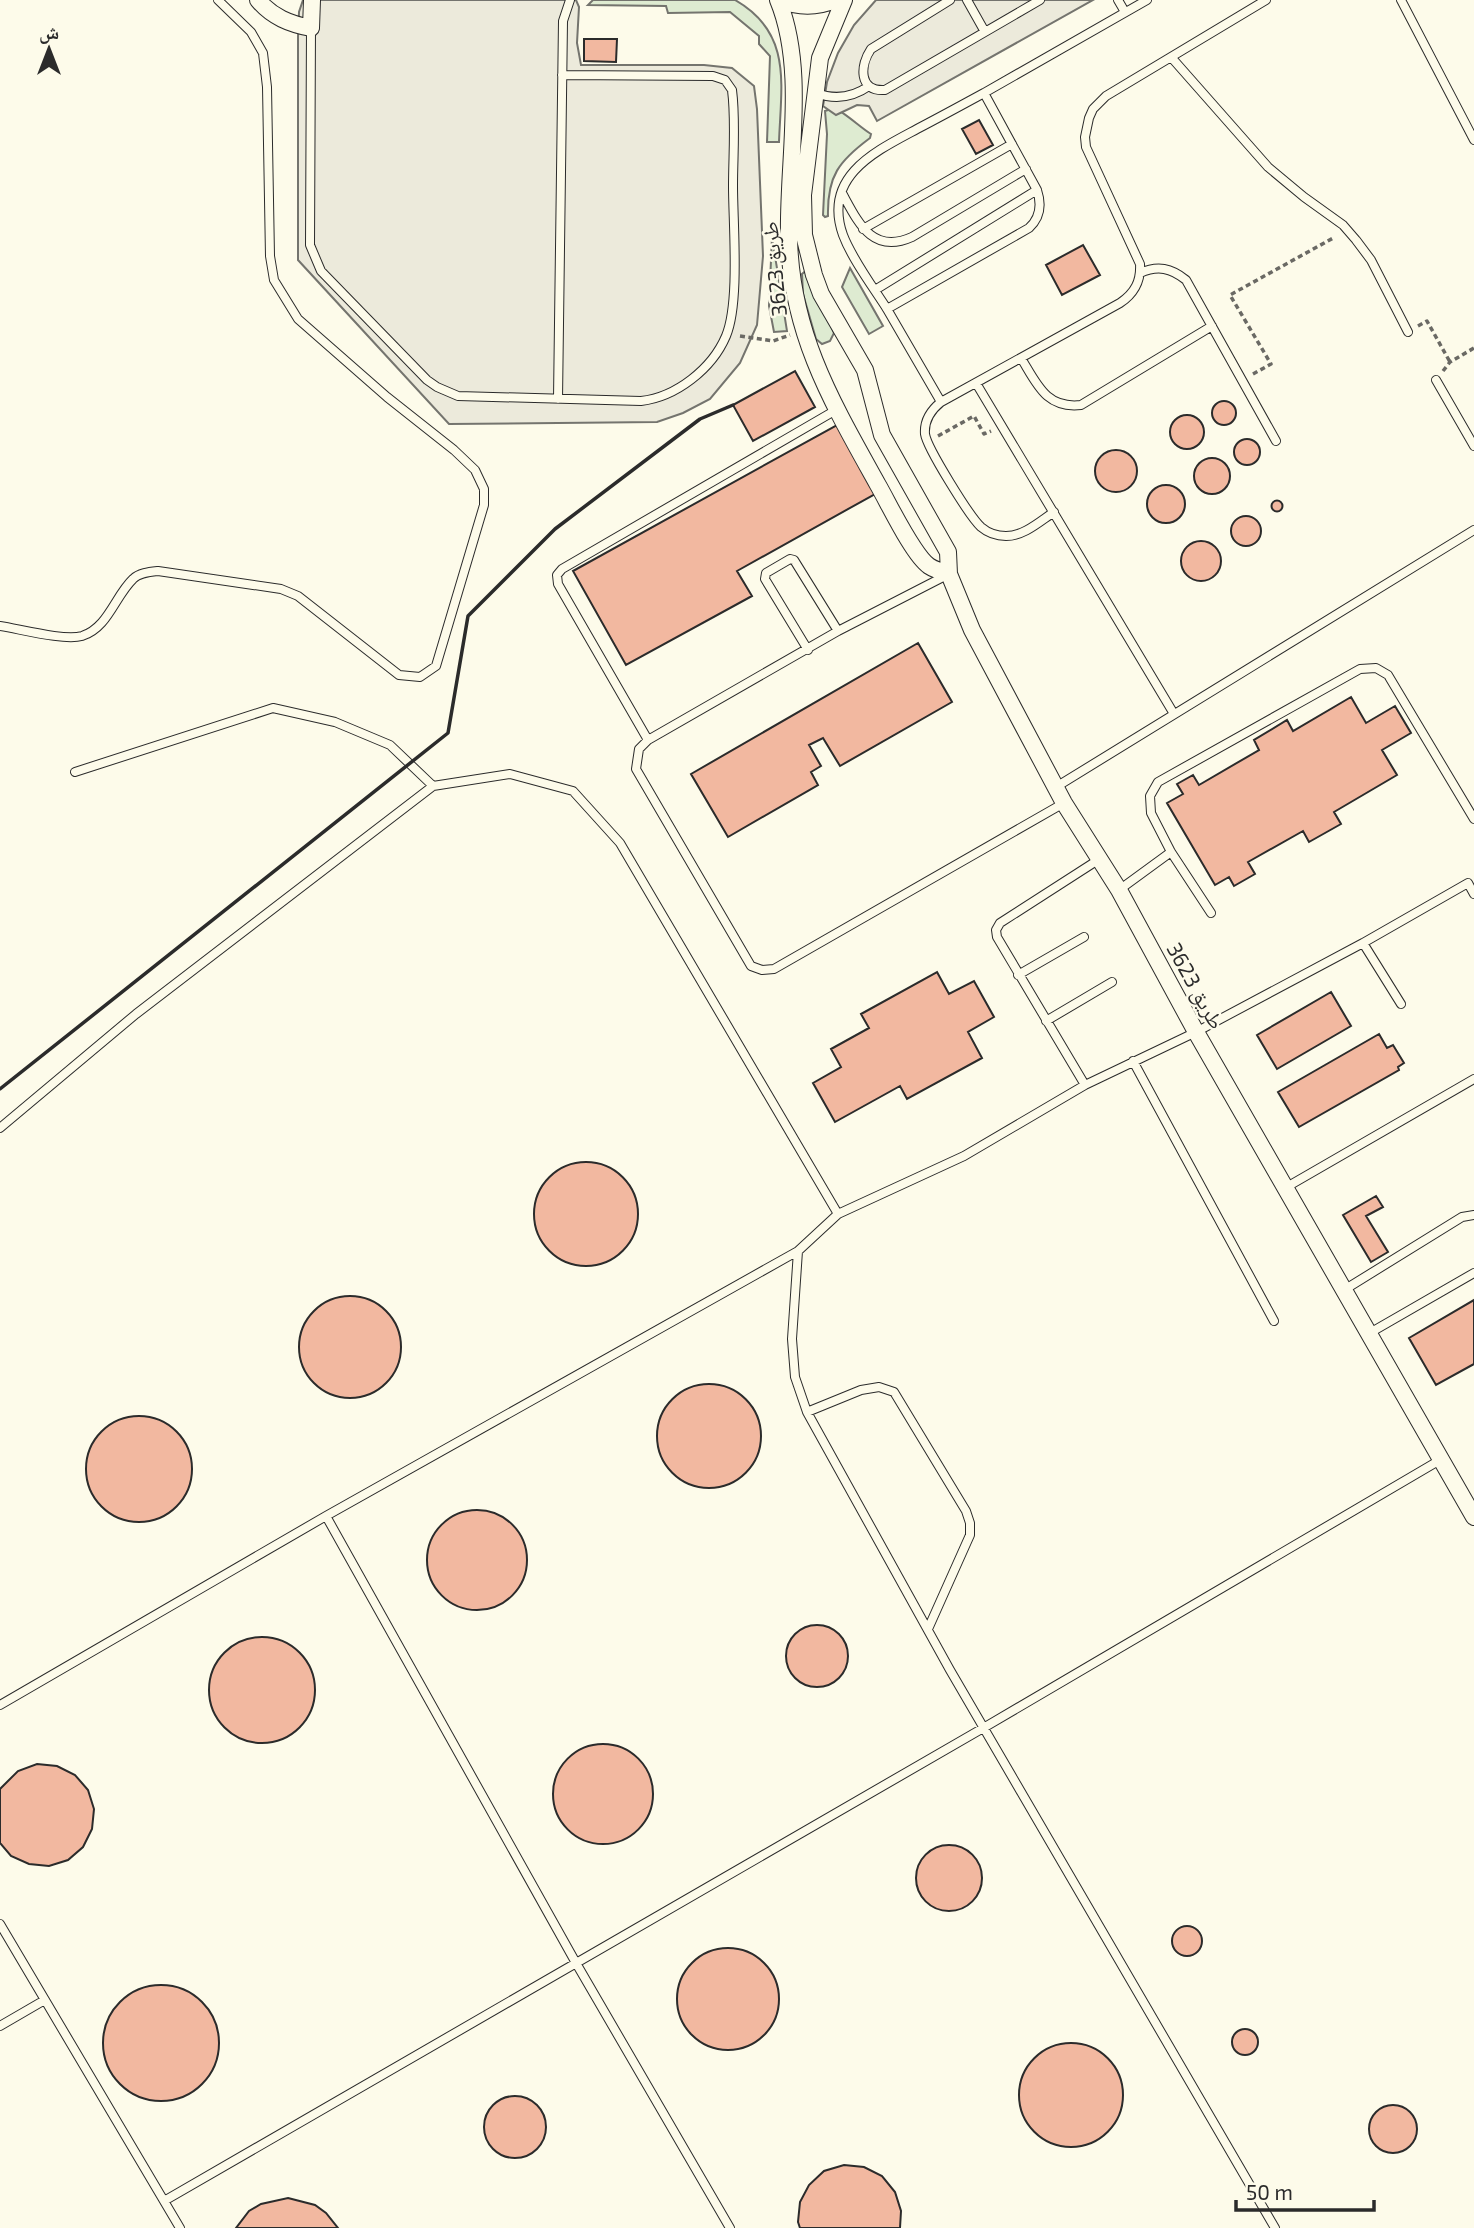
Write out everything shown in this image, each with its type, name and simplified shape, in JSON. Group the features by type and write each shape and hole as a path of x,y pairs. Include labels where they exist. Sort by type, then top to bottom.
{"street":[{"path":"258,0 277,18 310,28 312,0"},
{"path":"779,0 802,6 814,6 835,0"},
{"name":"طريق 3623","path":"779,0 793,48 789,239 793,285 804,331 816,367 836,410 916,549 927,565 949,574"},
{"name":"طريق 3623","path":"844,0 822,50 803,195 804,236 814,275 830,312 865,370 882,435 948,552 949,574 972,630 1064,803 1119,890 1196,1032 1437,1454"},
{"path":"1437,1454 1474,1517"}],"lane":[{"path":"0,626 66,637 81,636 95,629 133,579 143,573 158,570 281,589 298,596 399,675 420,677 436,666 484,505 484,489 475,470 454,450 387,397 298,319 284,300 274,280 270,256 267,88 263,53 251,32 218,0"},
{"path":"558,399 563,16 570,0"},
{"path":"950,0 871,49 862,61 863,76 869,86 876,91 885,90 1040,0"},
{"path":"967,0 985,32"},
{"path":"1118,0 1125,12"},
{"path":"942,402 844,238 839,216 842,193 851,174 865,158 1147,0"},
{"path":"1054,512 1014,535 995,534 978,524 927,442 927,419 942,402 1128,298 1140,273 1136,255 1088,156 1086,127 1093,109 1106,96 1266,0"},
{"path":"1401,0 1474,140"},
{"path":"310,28 309,235 312,254 321,271 437,387 458,396 641,401 666,396 688,383 719,350 732,315 733,96 729,84 713,76 562,75"},
{"path":"1171,57 1268,167 1347,230 1371,260 1408,332"},
{"path":"815,92 833,98 843,97 861,92 869,86"},
{"path":"887,309 1029,229 1040,211 1037,190 984,93"},
{"path":"863,229 1012,144"},
{"path":"842,193 863,229 878,240 895,243 904,241 1026,169"},
{"path":"875,290 1037,190"},
{"path":"1140,273 1159,268 1178,273 1191,288 1276,440"},
{"path":"1021,358 1047,397 1063,405 1081,405 1212,326"},
{"path":"1436,380 1474,446"},
{"path":"976,383 1174,714"},
{"path":"648,740 558,584 558,575 562,569 836,410"},
{"path":"1056,787 1474,530"},
{"path":"808,650 765,579 766,573 790,559 794,560 838,631"},
{"path":"949,574 838,631 648,740 639,749 636,769 751,966 762,970 774,969 1064,803"},
{"path":"1211,913 1171,852 1151,813 1150,796 1158,782 1360,669 1376,668 1388,675 1474,819"},
{"path":"75,772 273,708 335,722 390,745 433,786"},
{"path":"0,1128 147,1005 433,786 510,774 573,791 621,843 838,1214"},
{"path":"1119,890 1171,852"},
{"path":"1085,1085 1018,975 997,937 996,930 1000,923 1098,860"},
{"path":"0,1705 326,1516 798,1251 838,1214 964,1156 1085,1085 1196,1032 1363,943 1471,881 1474,894"},
{"path":"1018,975 1084,937"},
{"path":"1363,943 1401,1004"},
{"path":"1046,1021 1112,982"},
{"path":"1133,1061 1275,1321"},
{"path":"1285,1188 1474,1079"},
{"path":"1344,1290 1462,1217 1474,1215"},
{"path":"798,1251 792,1339 795,1377 807,1412 950,1670 1275,2228"},
{"path":"1368,1334 1474,1273"},
{"path":"807,1412 861,1390 879,1387 894,1392 967,1511 970,1535 928,1629"},
{"path":"164,2201 1266,1562 1437,1454"},
{"path":"326,1516 576,1963 730,2228"},
{"path":"0,1924 43,2001 180,2228"},
{"path":"0,2026 43,2001"}],"path":[{"path":"1242,380 1271,364 1230,296 1347,230"},
{"path":"1408,332 1427,321 1450,362"},
{"path":"727,334 773,341 804,331"},
{"path":"1436,380 1450,362 1474,348"}],"green space":[{"path":"593,0 735,0 754,13 767,28 780,62 779,142 767,142 770,56 759,44 759,36 730,12 668,13 666,6 588,5"},
{"path":"834,108 871,134 837,171 830,190 828,216 825,217 825,111"},
{"path":"772,237 787,331 774,332 769,306"},
{"path":"850,268 883,326 869,334 842,287"},
{"path":"808,269 834,333 830,341 822,344 816,339 803,294 802,274"}],"shaded area":[{"path":"303,0 576,0 579,7 577,43 581,65 704,65 732,68 754,86 763,256 757,325 740,363 710,399 657,422 449,424 298,260 298,37 299,12"},
{"path":"876,0 1093,0 877,121 869,106 857,105 836,115 823,106 827,82 838,53 854,25"}],"building":[{"path":"584,39 617,39 616,62 584,61"},
{"path":"979,120 993,145 976,154 962,129"},
{"path":"1083,245 1100,275 1062,295 1046,265"},
{"path":"795,371 815,407 753,441 733,405"},
{"path":"1224,401 1233,404 1236,413 1233,422 1224,425 1215,422 1212,413 1215,404"},
{"path":"1187,415 1199,420 1204,432 1199,444 1187,449 1175,444 1170,432 1175,420"},
{"path":"837,425 875,494 737,571 752,596 626,665 573,571"},
{"path":"1247,439 1256,443 1260,452 1256,461 1247,465 1238,461 1234,452 1238,443"},
{"path":"1116,450 1131,456 1137,471 1131,486 1116,492 1101,486 1095,471 1101,456"},
{"path":"1212,458 1225,463 1230,476 1225,489 1212,494 1199,489 1194,476 1199,463"},
{"path":"1166,485 1180,490 1185,504 1180,518 1166,523 1152,518 1147,504 1152,490"},
{"path":"1277,500 1283,506 1277,512 1271,506"},
{"path":"1246,516 1257,520 1261,531 1257,542 1246,546 1235,542 1231,531 1235,520"},
{"path":"1201,541 1215,547 1221,561 1215,575 1201,581 1187,575 1181,561 1187,547"},
{"path":"918,643 952,702 840,766 823,738 809,745 821,766 811,772 818,785 728,837 691,774"},
{"path":"1351,697 1366,723 1395,706 1411,733 1382,750 1397,775 1334,812 1341,824 1309,842 1303,831 1248,862 1255,874 1234,886 1229,877 1215,885 1167,803 1183,794 1177,784 1193,775 1199,785 1259,750 1254,740 1287,720 1293,731"},
{"path":"937,972 949,994 974,981 994,1017 968,1032 982,1058 907,1099 900,1086 835,1122 813,1083 841,1067 831,1049 869,1028 861,1014"},
{"path":"1331,992 1351,1026 1277,1069 1257,1035"},
{"path":"1379,1034 1387,1048 1393,1045 1404,1063 1398,1067 1399,1070 1299,1127 1278,1092"},
{"path":"586,1162 606,1166 623,1177 634,1194 638,1214 634,1234 623,1251 606,1262 586,1266 566,1262 549,1251 538,1234 534,1214 538,1194 549,1177 566,1166"},
{"path":"1376,1196 1383,1207 1366,1216 1388,1252 1371,1262 1343,1215"},
{"path":"350,1296 369,1300 386,1311 397,1328 401,1347 397,1366 386,1383 369,1394 350,1398 331,1394 314,1383 303,1366 299,1347 303,1328 314,1311 331,1300"},
{"path":"1474,1300 1474,1364 1436,1385 1409,1338"},
{"path":"709,1384 729,1388 746,1399 757,1416 761,1436 757,1456 746,1473 729,1484 709,1488 689,1484 672,1473 661,1456 657,1436 661,1416 672,1399 689,1388"},
{"path":"139,1416 159,1420 176,1432 188,1449 192,1469 188,1489 176,1506 159,1518 139,1522 119,1518 102,1506 90,1489 86,1469 90,1449 102,1432 119,1420"},
{"path":"477,1510 496,1514 512,1525 523,1541 527,1560 523,1579 512,1595 496,1606 477,1610 458,1606 442,1595 431,1579 427,1560 431,1541 442,1525 458,1514"},
{"path":"811,1625 823,1625 839,1634 846,1644 846,1668 839,1678 823,1687 811,1687 800,1682 791,1673 786,1662 786,1650 791,1639 800,1630"},
{"path":"262,1637 282,1641 299,1653 311,1670 315,1690 311,1710 299,1727 282,1739 262,1743 242,1739 225,1727 213,1710 209,1690 213,1670 225,1653 242,1641"},
{"path":"603,1744 622,1748 638,1759 649,1775 653,1794 649,1813 638,1829 622,1840 603,1844 584,1840 568,1829 557,1813 553,1794 557,1775 568,1759 584,1748"},
{"path":"37,1764 57,1766 75,1775 88,1790 94,1809 92,1829 83,1847 68,1860 49,1866 29,1864 11,1856 0,1843 0,1789 18,1771"},
{"path":"949,1845 962,1847 977,1860 982,1878 980,1891 967,1906 949,1911 936,1909 921,1896 916,1878 918,1865 931,1850"},
{"path":"1187,1926 1193,1927 1201,1935 1201,1947 1193,1955 1187,1956 1181,1955 1173,1947 1172,1941 1173,1935 1181,1927"},
{"path":"728,1948 747,1952 764,1963 775,1980 779,1999 775,2018 764,2035 747,2046 728,2050 709,2046 692,2035 681,2018 677,1999 681,1980 692,1963 709,1952"},
{"path":"161,1985 183,1989 202,2002 215,2021 219,2043 215,2065 202,2084 183,2097 161,2101 139,2097 120,2084 107,2065 103,2043 107,2021 120,2002 139,1989"},
{"path":"1245,2029 1254,2033 1258,2042 1254,2051 1245,2055 1236,2051 1232,2042 1236,2033"},
{"path":"1071,2043 1091,2047 1108,2058 1119,2075 1123,2095 1119,2115 1108,2132 1091,2143 1071,2147 1051,2143 1034,2132 1023,2115 1019,2095 1023,2075 1034,2058 1051,2047"},
{"path":"515,2096 537,2105 546,2127 537,2149 515,2158 493,2149 484,2127 493,2105"},
{"path":"1393,2105 1410,2112 1417,2129 1410,2146 1393,2153 1376,2146 1369,2129 1376,2112"},
{"path":"844,2165 864,2167 882,2176 895,2192 901,2211 900,2228 800,2228 800,2202 809,2185 824,2171"},
{"path":"288,2198 315,2205 326,2213 338,2228 236,2228 249,2211 261,2204"}],"wall":[{"path":"0,1089 448,733 468,616 555,529 700,419 733,405"}]}
